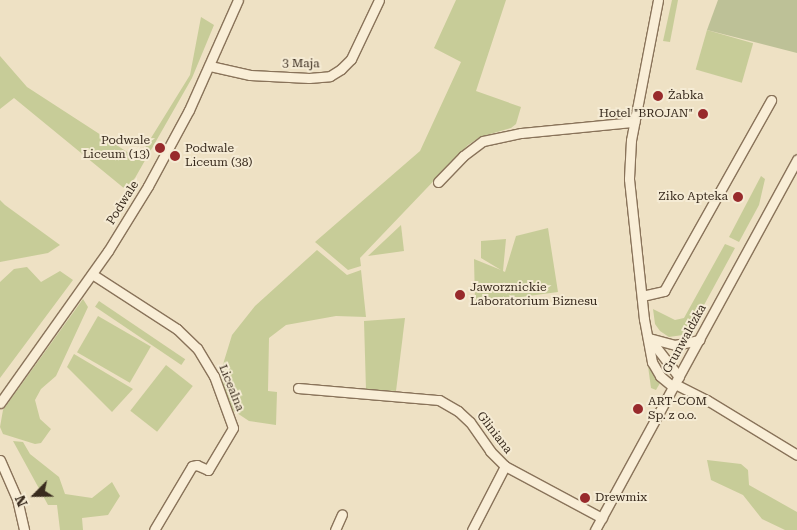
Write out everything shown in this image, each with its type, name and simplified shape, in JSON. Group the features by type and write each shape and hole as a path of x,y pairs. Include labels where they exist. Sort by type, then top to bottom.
{"street":[{"name":"Podwale","path":"0,403 92,274 148,186 178,133 210,66 238,0"},
{"name":"3 Maja","path":"210,66 250,75 309,78 330,76 341,69 350,59 379,0"},
{"path":"658,0 634,122 629,180 642,296 652,362 660,376 676,382 797,455"},
{"path":"642,296 664,292 771,100"},
{"path":"438,182 463,156 483,141 521,134 634,122"},
{"name":"Grunwaldzka","path":"595,530 797,160"},
{"name":"Licealna","path":"92,274 178,329 203,357 214,376 233,428 208,470 198,465 192,466 154,530"},
{"path":"649,338 675,345 699,340"},
{"path":"649,338 676,382"},
{"name":"Gliniana","path":"298,388 439,400 458,411 470,422 490,451 505,466 602,518"},
{"path":"0,460 17,499 24,530"},
{"path":"472,530 505,466"},
{"path":"334,530 342,514"}],"green space":[{"path":"456,0 506,0 476,91 521,107 516,124 511,128 480,137 468,145 360,258 361,266 348,270 315,242 420,151 461,62 434,48"},
{"path":"672,0 678,0 670,42 663,41"},
{"path":"718,0 797,0 797,53 707,30"},
{"path":"201,17 214,25 192,78 135,178 125,189 14,98 0,109 0,56 27,87 138,159 190,75"},
{"path":"707,30 753,43 742,83 696,69"},
{"path":"761,176 765,179 759,205 739,242 729,237"},
{"path":"0,200 60,245 48,253 0,262"},
{"path":"401,225 404,251 368,256"},
{"path":"548,228 558,292 475,303 474,259 501,270 481,258 481,241 506,239 503,271 505,272 516,236"},
{"path":"725,244 735,248 691,329 683,335 669,337 660,331 655,324 653,309 675,320 684,318"},
{"path":"317,250 347,275 361,270 366,317 336,316 286,325 269,338 268,391 277,392 276,425 249,421 231,409 220,374 232,335 255,306"},
{"path":"27,267 41,282 60,271 73,280 0,378 0,282 14,269"},
{"path":"83,299 88,307 56,376 41,389 35,400 40,419 51,429 41,443 35,444 3,434 0,427 3,410"},
{"path":"99,301 185,359 181,365 95,307"},
{"path":"98,316 151,346 130,383 77,352"},
{"path":"405,318 396,391 366,390 364,321"},
{"path":"74,354 133,389 112,412 67,367"},
{"path":"166,365 193,386 157,432 130,411"},
{"path":"648,366 660,383 656,390 651,388"},
{"path":"13,441 23,442 30,454 59,477 65,494 92,498 112,482 120,496 108,515 82,518 83,530 60,530 57,505 48,505"},
{"path":"707,460 741,464 748,470 749,485 797,512 797,530 785,530 762,519 743,495 711,480"}],"place":[{"name":"Żabka","path":"658,96"},
{"name":"Hotel \"BROJAN\"","path":"703,114"},
{"name":"Podwale Liceum (13)","path":"160,148"},
{"name":"Podwale Liceum (38)","path":"175,156"},
{"name":"Ziko Apteka","path":"738,197"},
{"name":"Jaworznickie Laboratorium Biznesu","path":"460,295"},
{"name":"ART-COM Sp. z o.o.","path":"638,409"},
{"name":"Drewmix","path":"585,498"}]}
